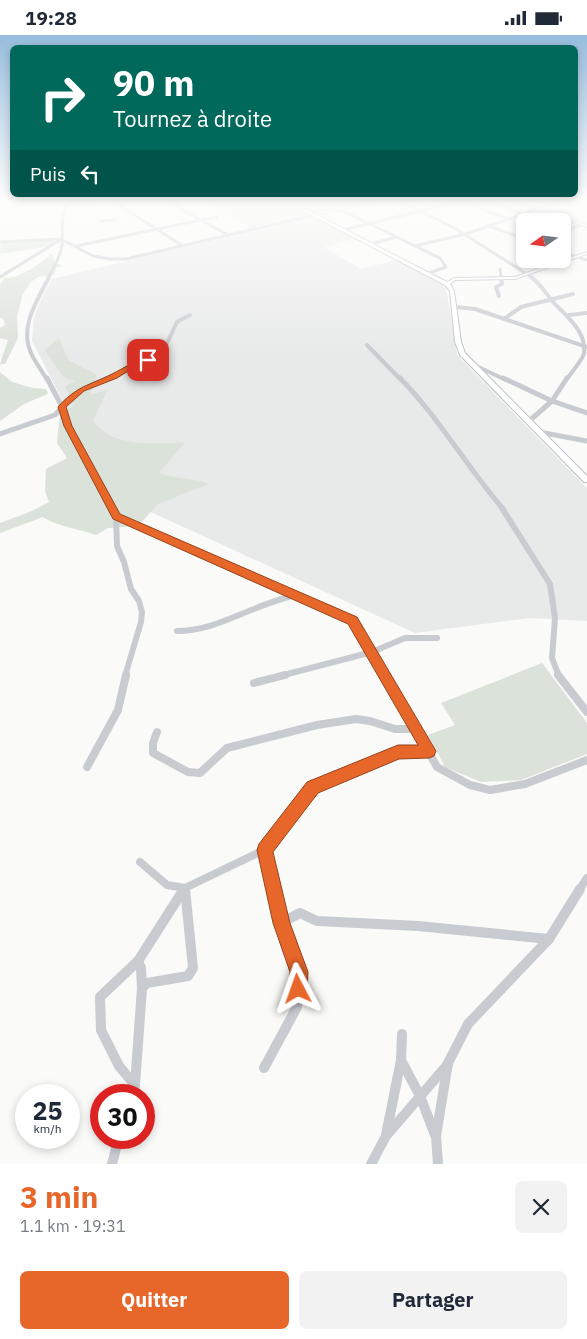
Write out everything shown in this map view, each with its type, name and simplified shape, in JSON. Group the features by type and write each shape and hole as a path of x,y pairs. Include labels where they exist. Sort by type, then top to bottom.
{"main road":[{"path":"388,252 447,284 452,291 459,347 469,363 587,480"},
{"path":"447,284 454,279 515,278 587,253"}],"street":[{"path":"0,277 41,252"},
{"path":"60,252 30,316 26,341 31,354 50,382 62,407 68,426 116,517 118,546 131,589 142,612 118,710 88,767"},
{"path":"85,252 90,255 108,259 137,257 160,252"},
{"path":"426,252 440,258 446,267 429,273"},
{"path":"492,252 540,284 551,299 580,324"},
{"path":"571,255 587,260"},
{"path":"499,295 496,287 502,284 500,269"},
{"path":"504,319 513,311 526,304 573,294"},
{"path":"455,307 475,309 587,347"},
{"path":"569,315 587,313"},
{"path":"0,434 55,415 82,389 114,376 136,363 160,358 177,322 190,315"},
{"path":"528,422 552,401 587,347 585,329"},
{"path":"367,345 421,401 483,486 505,512 550,584 555,618 552,658 558,675 587,712"},
{"path":"469,363 552,401 587,413"},
{"path":"539,432 587,441"},
{"path":"116,517 353,620 437,767 470,785 490,790 525,784 587,760"},
{"path":"178,631 195,632 210,629 251,610 295,595"},
{"path":"254,683 372,652 405,637 437,638"},
{"path":"157,732 153,743 153,753 188,772 200,773 227,749 318,725 356,719 370,721 395,729 417,729"},
{"path":"130,1084 100,1030 100,997 138,961 185,888 264,850 313,787 398,752 429,751"},
{"path":"264,850 281,923 299,972 298,1007 264,1068"},
{"path":"140,862 167,885 185,888"},
{"path":"372,1164 386,1136 448,1063 468,1024 549,939 587,878"},
{"path":"142,988 147,983 188,976 193,968 185,888"},
{"path":"281,923 300,913 317,921 418,926 549,939"},
{"path":"134,1084 142,988 141,968 138,961"},
{"path":"386,1136 401,1060 402,1035"},
{"path":"401,1060 420,1096 436,1136"},
{"path":"438,1164 436,1136 448,1063"},
{"path":"112,1164 116,1149"}],"shaded area":[{"path":"0,252 15,252 0,254"},
{"path":"165,252 332,252 361,269 396,260 446,287 457,355 587,488 587,621 530,618 415,633 131,503 74,423 32,341 34,318 42,297 52,279"},
{"path":"52,254 55,262 62,266 56,268 54,275 38,277 31,282 23,294 17,316 18,338 5,364 0,364 8,340 0,338 0,328 5,325 3,318 0,318 0,285 4,278 23,273"},
{"path":"59,338 68,360 97,375 90,395 107,390 93,421 101,430 112,437 132,442 185,442 159,473 209,484 158,504 138,526 108,528 96,535 62,526 43,517 0,533 0,523 32,511 49,502 45,491 46,469 67,458 57,443 60,413 74,405 65,386 75,381 63,377 45,350"},
{"path":"0,372 12,382 33,388 46,389 48,394 24,404 0,421"},
{"path":"542,663 587,723 587,754 521,780 481,782 445,767 428,735 455,725 441,703"}],"route":[{"path":"148,360 136,363 114,376 82,389 62,407 68,426 116,517 353,620 429,751 398,752 313,787 264,850 281,923 299,972 298,989"}]}
